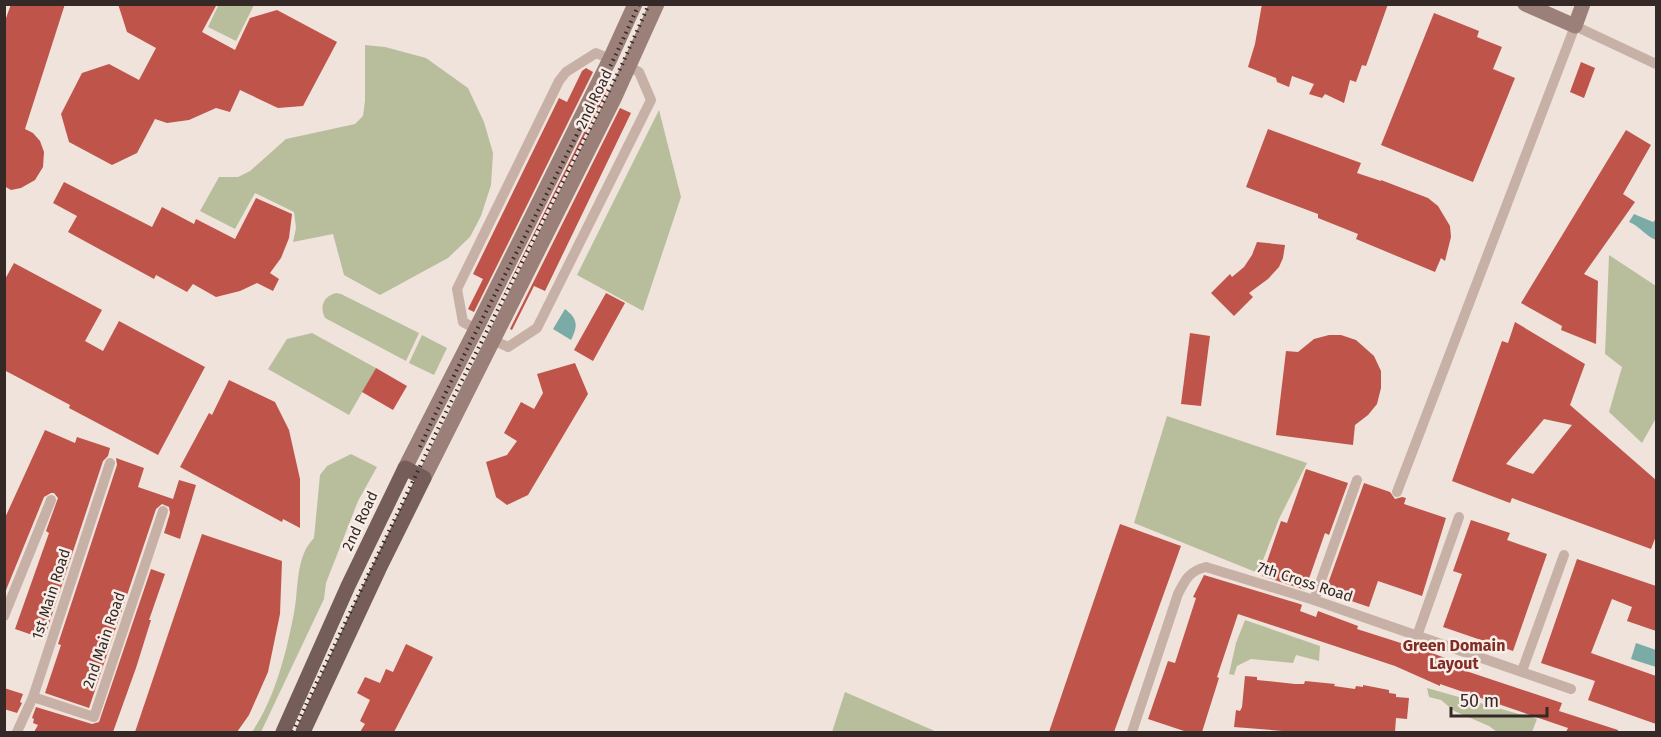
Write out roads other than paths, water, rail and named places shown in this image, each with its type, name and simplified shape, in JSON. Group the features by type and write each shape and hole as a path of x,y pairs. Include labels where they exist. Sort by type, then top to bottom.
{"main road":[{"name":"2nd Road","path":"282,732 348,586 405,468 610,59 635,4"},
{"name":"2nd Road","path":"303,732 379,569 630,67 657,4"},
{"path":"1525,4 1575,26 1583,4"},
{"path":"405,468 424,478"}],"street":[{"path":"1397,492 1575,26 1656,64"},
{"name":"2nd Road","path":"476,329 463,322 457,289 559,81 566,72 596,53 610,59"},
{"name":"2nd Road","path":"493,340 508,347 537,328 651,100 639,72 630,67"},
{"name":"1st Main Road","path":"17,732 33,697 110,463"},
{"path":"1314,600 1357,480"},
{"path":"4,616 51,500"},
{"name":"2nd Main Road","path":"33,697 94,717 163,511"},
{"path":"1418,636 1459,517"},
{"path":"1522,671 1564,555"},
{"name":"7th Cross Road","path":"1132,732 1178,594 1186,577 1193,571 1206,567 1314,600 1571,689"}],"water":[{"path":"1634,214 1653,222 1656,219 1656,240 1629,222"},
{"path":"565,309 576,323 571,340 553,329"},
{"path":"1636,643 1656,650 1656,667 1631,659"}],"railway":[{"path":"420,447 446,391 586,116 639,4"},
{"path":"293,732 447,410 621,67 649,4"}],"district":[{"name":"Green Domain Layout","path":"1454,654"}]}
